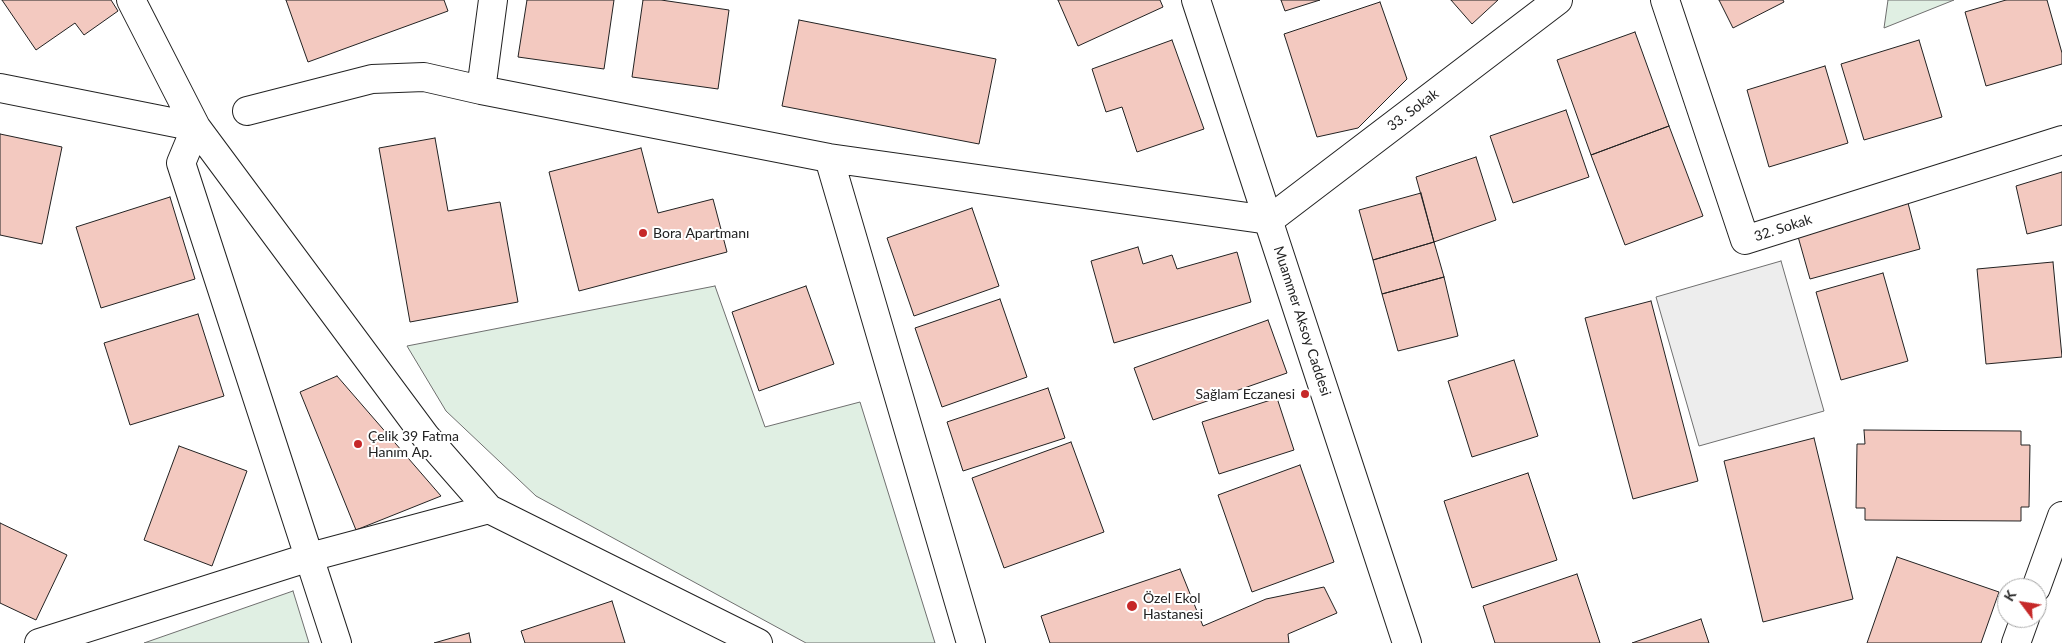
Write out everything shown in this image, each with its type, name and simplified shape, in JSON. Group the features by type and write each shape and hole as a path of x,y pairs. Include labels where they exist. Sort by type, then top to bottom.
{"street":[{"path":"131,0 196,127 420,430 489,509 758,643"},
{"path":"481,90 493,0"},
{"name":"Muammer Aksoy Caddesi","path":"1196,0 1407,643"},
{"name":"33. Sokak","path":"1269,220 1558,0"},
{"name":"32. Sokak","path":"1665,0 1744,240 2062,140"},
{"path":"247,111 372,80 424,77 481,90 829,158 1269,220"},
{"path":"0,88 196,127"},
{"path":"196,127 181,163 337,643"},
{"path":"829,158 971,643"},
{"path":"39,643 310,557 489,509"},
{"path":"2040,578 2062,516"},
{"path":"2016,643 2021,628"}],"green space":[{"path":"1888,0 1954,0 1884,28"},
{"path":"715,286 765,427 860,402 935,643 806,643 536,496 446,411 407,346"},
{"path":"293,591 309,643 144,643"}],"shaded area":[{"path":"1781,261 1824,411 1699,446 1656,297"}],"building":[{"path":"2,0 111,0 118,11 84,35 75,23 36,50"},
{"path":"286,0 444,0 448,11 308,62"},
{"path":"527,0 614,0 604,69 518,57"},
{"path":"643,0 661,0 729,10 718,89 632,77"},
{"path":"1058,0 1160,0 1163,7 1078,46"},
{"path":"1281,0 1320,0 1285,11"},
{"path":"1451,0 1498,0 1472,24"},
{"path":"1719,0 1783,0 1784,2 1733,28"},
{"path":"2006,0 2047,0 2062,53 2062,64 1986,86 1965,12"},
{"path":"1380,2 1407,79 1358,128 1317,137 1284,34"},
{"path":"799,20 996,59 979,144 782,106"},
{"path":"1635,32 1669,126 1591,155 1557,60"},
{"path":"1172,40 1204,129 1137,152 1122,107 1106,112 1092,69"},
{"path":"1919,40 1942,117 1864,140 1841,64"},
{"path":"1825,66 1848,143 1769,167 1747,90"},
{"path":"1566,110 1589,177 1513,203 1490,136"},
{"path":"1669,126 1703,216 1625,245 1591,155"},
{"path":"0,134 62,147 42,244 0,235"},
{"path":"435,138 448,211 500,202 518,302 410,322 379,148"},
{"name":"Bora Apartmanı","path":"641,148 658,213 713,199 727,252 579,291 549,172"},
{"path":"1476,157 1496,220 1434,242 1416,177"},
{"path":"2062,172 2062,225 2027,234 2016,186"},
{"path":"1421,193 1434,242 1373,260 1359,210"},
{"path":"170,197 195,279 101,308 76,227"},
{"path":"1908,203 1920,249 1810,279 1797,233"},
{"path":"972,208 999,286 914,316 887,238"},
{"path":"1434,242 1444,277 1382,294 1373,260"},
{"path":"1138,247 1143,264 1172,255 1177,269 1237,252 1251,302 1114,343 1091,261"},
{"path":"2053,262 2062,357 1986,364 1977,269"},
{"path":"1883,273 1908,361 1841,380 1816,292"},
{"path":"1444,277 1458,336 1398,351 1382,294"},
{"path":"806,286 834,364 759,391 732,312"},
{"path":"1000,299 1027,377 942,407 915,328"},
{"path":"1651,301 1698,481 1633,499 1585,318"},
{"path":"198,314 224,396 130,425 104,343"},
{"path":"1268,320 1287,373 1153,420 1134,368"},
{"path":"1514,360 1538,436 1472,457 1448,381"},
{"name":"Çelik 39 Fatma Hanım Ap.","path":"337,376 441,496 356,530 300,392"},
{"path":"1048,388 1065,438 963,471 947,422"},
{"path":"1277,398 1294,450 1219,474 1202,422"},
{"path":"1864,430 2021,431 2021,445 2030,445 2029,507 2021,507 2021,521 1865,520 1865,508 1856,508 1857,444 1865,444"},
{"path":"1814,438 1853,599 1763,622 1724,461"},
{"path":"1071,442 1104,532 1004,568 972,478"},
{"path":"179,446 247,471 212,566 144,540"},
{"path":"1300,465 1334,562 1252,592 1218,495"},
{"path":"1528,473 1557,560 1472,588 1444,501"},
{"path":"0,523 67,555 36,620 0,603"},
{"path":"1897,557 1997,591 1997,598 1981,643 1867,643"},
{"name":"Özel Ekol Hastanesi","path":"1180,569 1203,626 1266,599 1324,587 1337,613 1288,634 1289,643 1050,643 1041,616"},
{"path":"1577,574 1600,643 1495,643 1483,606"},
{"path":"612,601 625,643 525,643 521,631"},
{"path":"1701,619 1709,643 1632,643"},
{"path":"469,633 471,643 434,643"}],"place":[{"name":"Bora Apartmanı","path":"643,233"},
{"name":"Sağlam Eczanesi","path":"1305,394"},
{"name":"Çelik 39 Fatma Hanım Ap.","path":"358,444"},
{"name":"Özel Ekol Hastanesi","path":"1132,606"}]}
